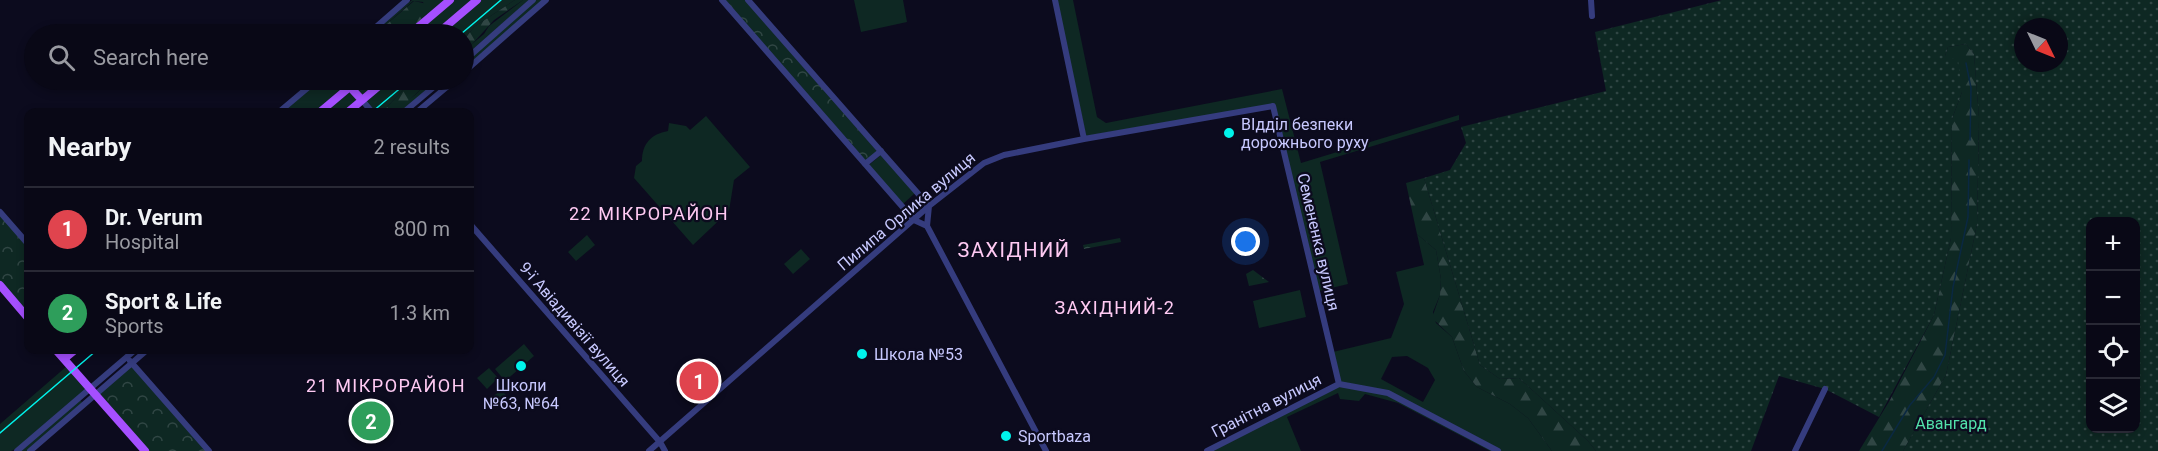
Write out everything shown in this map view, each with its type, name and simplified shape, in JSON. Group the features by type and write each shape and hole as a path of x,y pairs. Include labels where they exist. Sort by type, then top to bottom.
{"main road":[{"path":"422,24 450,0"},
{"path":"449,24 477,0"},
{"path":"325,108 346,90"},
{"path":"353,90 362,100"},
{"path":"353,108 374,90"},
{"path":"0,285 24,313"},
{"path":"60,354 145,451"},
{"path":"64,359 70,354"}],"street":[{"path":"379,24 407,0"},
{"path":"474,52 533,0"},
{"path":"474,63 546,0"},
{"path":"722,0 914,220 927,226"},
{"path":"748,0 929,206 927,226 1046,451"},
{"path":"1055,0 1084,139"},
{"path":"1591,0 1592,16"},
{"path":"284,108 305,90"},
{"path":"409,108 430,90"},
{"path":"422,108 443,90"},
{"path":"362,100 369,108"},
{"name":"Пилипа Орлика вулиця","path":"649,451 929,206 988,160 1084,139 1273,106"},
{"name":"Семененка вулиця","path":"1273,106 1339,384"},
{"path":"866,164 880,151"},
{"path":"0,212 24,239"},
{"name":"9-ї Авіадивізії вулиця","path":"474,229 660,442 665,451"},
{"path":"30,451 130,354"},
{"path":"18,451 142,354"},
{"path":"127,357 209,451"},
{"path":"1339,384 1388,393 1498,451"},
{"name":"Гранітна вулиця","path":"1207,451 1339,384"},
{"path":"1795,451 1826,389"}],"green space":[{"path":"412,0 446,0 418,24 415,24 427,14 423,2 413,1 384,24"},
{"path":"454,0 473,0 445,24 426,24"},
{"path":"481,0 515,0 474,27 474,24 453,24"},
{"path":"515,0 523,0 494,20 474,42 474,27"},
{"path":"523,0 529,0 474,48 474,42 489,26"},
{"path":"536,0 543,0 474,61 474,54"},
{"path":"725,0 745,0 877,151 866,161"},
{"path":"854,0 903,0 907,22 861,32"},
{"path":"1057,0 1073,0 1097,117 1106,123 1282,89 1301,163 1459,115 1459,120 1320,162 1348,284 1319,291 1275,104 1086,136"},
{"name":"Авангард","path":"1722,0 2158,0 2158,451 1903,451 1946,375 1977,224 1979,118 1974,54 1966,44 1948,47 1945,56 1958,60 1962,92 1952,119 1951,238 1934,315 1879,417 1825,389 1779,376 1751,451 1596,451 1519,378 1500,379 1480,365 1424,178 1450,170 1466,143 1461,127 1606,91 1595,32"},
{"path":"414,1 427,4 429,11 416,24 387,24"},
{"path":"1966,44 1974,54 1979,118 1977,224 1946,375 1903,451 1859,451 1890,400 1934,315 1951,238 1952,119 1962,92 1945,56 1948,47"},
{"path":"309,90 342,90 322,108 288,108"},
{"path":"350,90 358,100 349,108 329,108"},
{"path":"356,90 370,90 362,97"},
{"path":"378,90 403,90 386,108 371,108 365,101"},
{"path":"403,90 420,90 398,108 386,108"},
{"path":"420,90 426,90 405,108 397,108"},
{"path":"706,116 750,167 734,180 729,211 693,245 634,178 636,166 642,161 646,145 652,137 668,131 669,123 686,126 690,130"},
{"path":"881,155 915,193 903,204 869,165"},
{"path":"1424,178 1480,365 1500,379 1519,378 1596,451 1552,451 1528,418 1510,404 1477,387 1464,371 1452,337 1432,318 1440,295 1441,279 1436,250 1417,234 1406,183"},
{"path":"0,215 24,243 24,309 0,281"},
{"path":"1417,234 1436,250 1441,279 1440,295 1433,312 1436,323 1452,337 1464,371 1477,387 1510,404 1528,418 1552,451 1490,451 1398,403 1365,394 1359,401 1340,399 1338,393 1287,417 1301,451 1207,451 1339,384 1333,352 1391,338 1404,304 1396,272 1424,265","holes":["1407,356 1428,368 1435,380 1423,402 1381,379 1392,357"]},
{"path":"587,235 595,245 576,261 568,252"},
{"path":"1120,238 1121,242 1084,249 1083,245"},
{"path":"801,249 810,259 793,274 784,264"},
{"path":"1253,270 1269,282 1249,286 1246,274"},
{"path":"1300,290 1306,317 1259,328 1253,301"},
{"path":"524,344 534,356 505,381 495,369"},
{"path":"67,366 86,389 17,448 11,451 0,451 0,424"},
{"path":"132,366 206,451 148,451 99,395"},
{"path":"489,368 498,378 487,389 477,378"},
{"path":"501,390 509,398 498,408 490,399"},
{"path":"80,400 83,403 28,451 21,451"}],"waterway":[{"path":"1966,63 1971,88 1970,140"},
{"path":"1882,451 1910,405 1934,377 1945,355 1953,287 1968,217 1969,160"}],"tram line":[{"path":"473,24 501,0"},
{"path":"377,108 398,90"},
{"path":"0,433 92,354"}],"place":[{"name":"ВІдділ безпеки дорожнього руху","path":"1229,133"},
{"name":"Школа №53","path":"862,354"},
{"name":"Школи №63, №64","path":"521,366"},
{"name":"Dr. Verum","path":"699,381"},
{"name":"Sport & Life","path":"371,421"},
{"name":"Sportbaza","path":"1006,436"}],"district":[{"name":"22 МІКРОРАЙОН","path":"649,214"},
{"name":"ЗАХІДНИЙ","path":"1014,250"},
{"name":"ЗАХІДНИЙ-2","path":"1115,308"},
{"name":"21 МІКРОРАЙОН","path":"386,386"}]}
